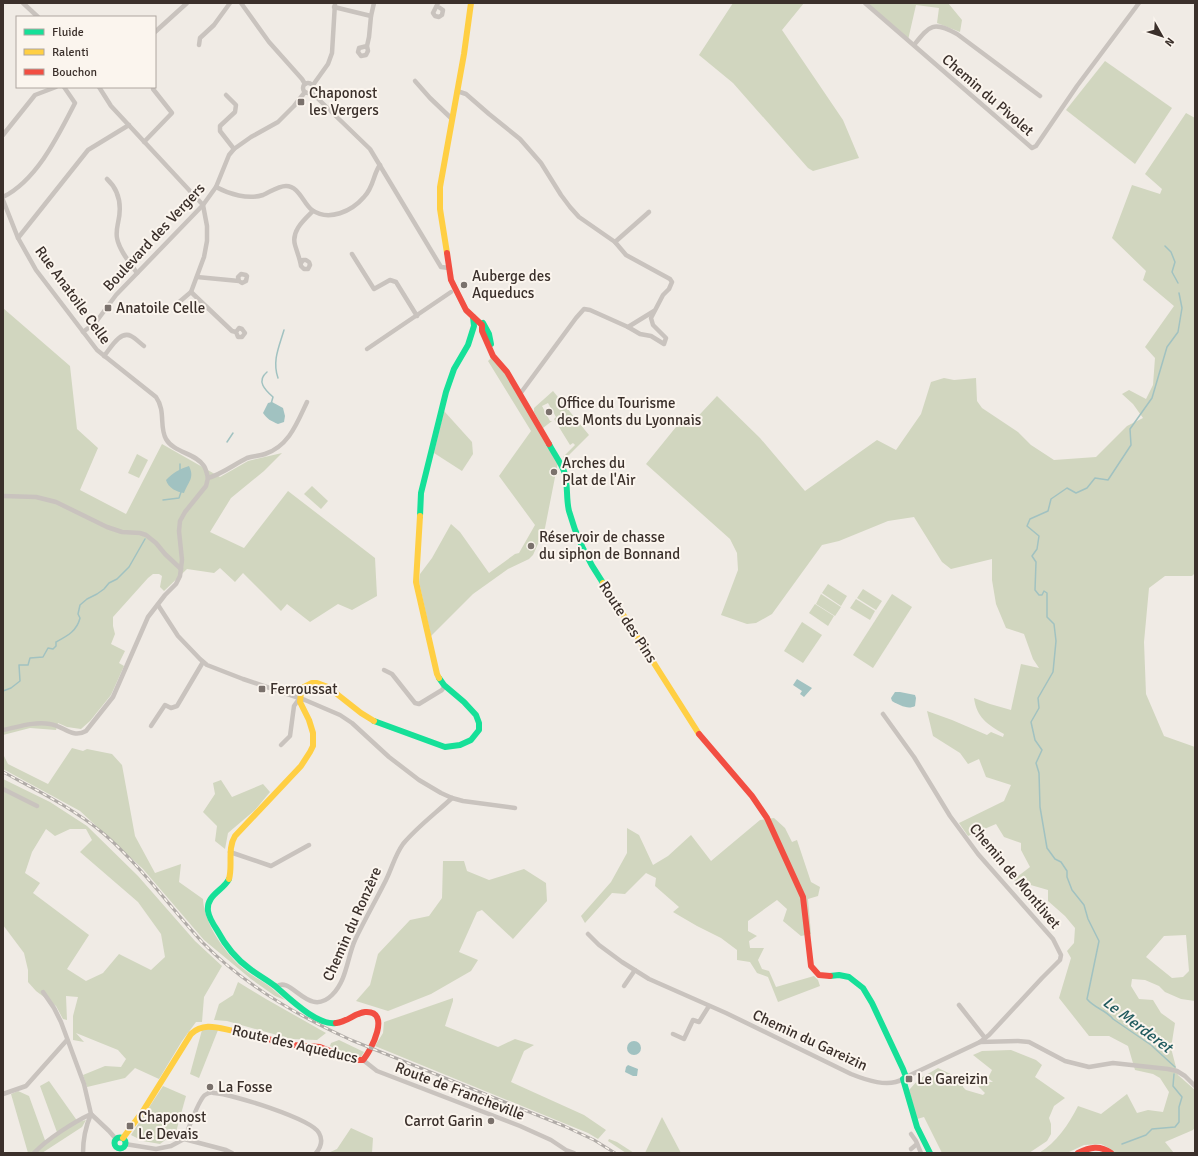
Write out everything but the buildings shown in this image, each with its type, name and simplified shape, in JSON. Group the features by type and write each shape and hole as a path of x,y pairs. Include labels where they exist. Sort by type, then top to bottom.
{"main road":[{"path":"300,699 304,688 308,684 320,683 328,686 361,714 372,720 445,747 465,744 478,732 479,721 474,712 440,681 437,674 416,582 421,493 449,384 454,369 468,345 481,331 476,318 466,310 464,304 453,291 441,222 440,186 471,3"},
{"name":"Route des Pins","path":"476,318 482,325 481,331"},
{"name":"Route des Pins","path":"476,318 493,356 507,372 562,467 565,475 569,510 589,562 698,732 752,796 767,818 803,897 811,966 815,972 820,975 837,974 846,976 861,986 868,996 898,1055 917,1127 930,1153"},
{"name":"Route des Aqueducs","path":"124,1141 191,1034 201,1026 209,1025 293,1045 320,1047 352,1060 363,1060 367,1057 378,1030 378,1021 373,1014 364,1012 337,1024 329,1023 297,1005 276,987 249,969 234,955 218,932 210,916 208,906 210,900 226,884 230,877 230,852 236,834 252,820 302,766 312,751 314,740 313,729 300,699"},
{"path":"119,1137 124,1141 122,1148 116,1150 116,1139 119,1137"},
{"path":"1078,1153 1093,1147 1100,1147 1111,1153"}],"street":[{"path":"23,3 37,16"},
{"path":"156,31 187,3"},
{"path":"199,45 200,38 214,25 230,3"},
{"path":"241,3 269,42 302,79 305,84 303,87 305,92 311,92 370,149 441,267 449,268"},
{"path":"367,46 370,37 371,16 374,3"},
{"name":"Chemin du Pivolet","path":"865,3 1032,148 1036,146 1077,86 1139,3"},
{"path":"311,92 313,85 328,64 332,53 334,5 371,16"},
{"path":"914,45 926,30 932,27 946,28 957,34 1040,96"},
{"path":"415,81 452,119"},
{"path":"305,84 310,83 313,85"},
{"path":"3,135 35,95 53,88"},
{"path":"3,199 21,186 50,149 62,129 75,103 65,88"},
{"path":"101,88 111,106 203,205 208,241 204,257 191,292 178,303"},
{"path":"144,142 172,113 153,89"},
{"name":"Boulevard des Vergers","path":"83,332 96,322 116,295 203,205 216,187 229,155 234,149 251,137 278,122 305,92"},
{"path":"457,92 466,94 488,114 520,139 541,163 561,195 574,212 616,242 626,255 670,279 672,282 669,289 663,295 651,318 652,325 666,338 664,344 651,336 640,334 590,310 584,309 520,394"},
{"path":"226,95 236,105 235,112 220,126 220,131 234,149"},
{"path":"18,238 88,150 129,125"},
{"path":"216,187 251,197 262,195 284,186 291,186 313,211 332,215 343,213 364,198 370,189 380,165"},
{"path":"107,180 118,194 120,202 120,212 116,233 117,240 121,249 137,273"},
{"name":"Rue Anatoile Celle","path":"3,199 18,238 36,270 97,350 156,397 161,405 164,435 166,440 173,446 200,462 205,467 208,478"},
{"path":"301,263 294,243 295,231 313,211"},
{"path":"616,242 649,212"},
{"path":"352,254 374,289 390,280 396,282 417,316"},
{"path":"197,277 239,281"},
{"path":"367,349 453,291"},
{"path":"191,292 236,332"},
{"path":"628,327 654,311"},
{"path":"104,356 122,335 126,334 130,335 144,346"},
{"path":"3,730 42,723 59,726 74,734 80,734 86,731 113,697 148,617 165,595 176,584 180,576 182,569 179,531 180,521 185,512 206,486 208,478 219,475 248,458 265,455 278,448 290,437 307,402"},
{"path":"3,496 36,497 56,502 107,527 122,532 140,533 146,535 156,542 165,554 182,569"},
{"path":"158,605 178,636 203,662 243,679 315,704 340,715 352,723 419,780 452,798 475,803 515,808"},
{"path":"151,726 165,705 171,708 177,706 203,662"},
{"path":"384,670 392,674 415,703 419,704 442,690 445,686"},
{"path":"281,745 290,736 294,706 300,699"},
{"name":"Chemin de Montlivet","path":"883,714 914,757 950,816 978,854 1053,939 1061,955 1060,960 980,1042"},
{"path":"3,789 38,806"},
{"name":"Chemin du Ronzère","path":"276,987 285,985 304,998 317,1003 326,1000 334,993 344,974 355,941 387,878 397,853 411,836 452,798"},
{"path":"230,852 271,866 309,845"},
{"name":"Chemin du Gareizin","path":"588,934 599,945 622,962 649,979 710,1006 851,1074 867,1080 880,1082 899,1081 980,1042"},
{"path":"624,986 635,970"},
{"path":"43,992 54,1008 67,1040 84,1084 91,1114 116,1139"},
{"path":"959,1005 985,1038"},
{"path":"674,1034 684,1039 693,1020 699,1022 710,1006"},
{"path":"3,1094 26,1086 67,1040"},
{"path":"980,1042 1018,1040 1029,1042 1064,1061 1089,1067 1113,1063 1168,1069 1177,1071 1185,1076 1195,1086"},
{"name":"Route de Francheville","path":"363,1060 376,1072 520,1126 551,1140 566,1150 574,1153"},
{"path":"124,1141 156,1149 171,1146 184,1139 201,1099 206,1094 213,1092 282,1112 315,1127 322,1140 320,1149 316,1153"},
{"path":"34,1153 48,1141 82,1118 91,1114"},
{"path":"84,1153 83,1141 85,1128 91,1114"},
{"path":"911,1134 920,1153"},
{"path":"184,1139 232,1153"},
{"path":"911,1149 917,1144"}],"green space":[{"path":"733,3 804,3 782,30 843,120 859,158 813,171 808,168 733,83 699,55"},
{"path":"870,3 948,3 962,20 960,32 937,23 939,8 916,5 908,40 868,6"},
{"path":"1105,61 1172,108 1135,164 1066,110"},
{"path":"1186,113 1195,118 1195,573 1192,576 1165,576 1149,588 1144,642 1146,694 1164,736 1195,747 1195,1001 1181,999 1165,992 1159,986 1145,980 1132,979 1131,986 1139,999 1153,1000 1161,1013 1175,1023 1171,1048 1178,1075 1195,1090 1195,1127 1193,1130 1165,1142 1174,1153 1114,1153 1109,1148 1101,1144 1084,1145 1067,1153 1039,1153 1051,1144 1062,1132 1078,1106 1101,1114 1127,1094 1137,1113 1148,1110 1163,1112 1169,1092 1160,1078 1153,1074 1135,1070 1128,1046 1109,1036 1089,1036 1059,998 1071,958 1067,951 1074,943 1075,928 1065,916 1048,901 1048,890 1013,880 1030,867 1021,850 1021,843 1004,837 996,824 968,836 959,823 1004,801 1011,785 986,777 979,759 968,764 960,753 933,736 927,711 987,735 991,732 1003,737 1004,734 980,716 975,705 974,698 1011,710 1021,664 1039,668 1033,659 1024,634 1006,628 996,604 992,580 992,559 951,569 942,562 914,517 888,521 839,541 822,545 772,614 756,623 747,624 721,615 738,570 737,553 730,539 646,464 680,422 688,427 717,396 760,438 805,491 877,440 896,450 921,414 931,382 944,378 954,380 976,378 977,401 982,408 1018,432 1031,445 1054,460 1096,457 1127,426 1143,418 1133,404 1122,394 1129,390 1146,399 1153,385 1155,358 1145,347 1174,306 1143,280 1146,271 1112,238 1132,185 1160,194 1162,189 1145,174","holes":["1186,935 1189,971 1183,977 1172,978 1146,957 1164,936"]},
{"path":"3,308 70,366 77,429 98,448 80,490 126,514 162,444 220,477 248,461 282,453 264,471 231,498 210,532 244,548 288,491 375,558 377,596 352,610 338,604 310,622 287,604 281,611 243,573 235,582 220,568 214,573 187,569 164,591 160,587 162,576 159,574 153,574 113,617 115,634 111,644 125,651 119,663 124,666 111,695 90,721 81,729 67,727 58,723 56,730 30,728 3,735"},
{"path":"493,356 503,370 558,462 545,528 533,555 529,559 508,569 473,594 431,636 419,582 420,574 432,558 451,524 460,532 489,573 515,554 519,553 535,525 499,476 531,431 488,361"},
{"path":"553,391 589,435 564,460 563,457 575,445 573,443 570,445 554,419 556,417 548,403 542,406 550,421 552,421 543,428 534,412 534,408"},
{"path":"444,411 472,442 473,454 462,471 434,453"},
{"path":"137,454 148,460 139,478 128,473"},
{"path":"312,486 328,501 321,509 304,494"},
{"path":"828,584 847,596 841,606 822,593"},
{"path":"863,589 882,601 876,610 857,598"},
{"path":"821,594 841,607 835,616 816,604"},
{"path":"892,594 912,607 873,668 853,655"},
{"path":"856,599 875,611 870,620 850,608"},
{"path":"815,604 834,616 828,626 809,613"},
{"path":"802,622 822,635 803,663 784,651"},
{"path":"72,748 83,751 87,749 112,754 122,765 135,836 155,873 181,864 179,882 203,899 207,919 224,948 245,970 269,986 285,1000 275,996 251,979 204,940 143,869 80,811 3,769 3,754 8,764 48,784"},
{"path":"3,779 50,802 87,826 138,876 195,941 222,966 204,997 202,1022 196,1022 182,1041 159,1079 135,1068 125,1078 87,1087 83,1075 105,1066 121,1067 126,1059 118,1050 76,1033 84,1042 73,1040 73,1016 78,997 66,996 67,1020 63,1019 56,1006 36,991 28,982 28,970 24,953 3,925","holes":["46,829 55,836 70,829 86,829 92,840 80,852 138,902 161,934 165,957 151,970 119,954 103,973 86,981 67,969 89,935 33,893 40,883 25,873 32,852"]},
{"path":"221,780 232,797 263,784 270,792 255,810 228,833 225,849 215,841 217,826 203,812 215,794 213,783"},
{"path":"774,818 785,828 792,842 797,840 811,882 820,887 818,896 808,899 811,934 801,936 783,921 787,909 777,900 748,921 748,931 757,936 749,941 750,948 764,948 758,960 762,969 769,971 776,987 814,976 818,980 820,986 778,1002 768,977 757,973 750,962 737,960 737,950 721,938 673,912 679,907 655,886 656,878 646,873 625,894 612,893 585,923 581,916 611,882 627,853 627,828 639,835 653,865 668,856 691,835 711,861 760,820"},
{"path":"443,861 464,861 467,871 489,880 524,869 546,883 547,901 513,939 482,910 477,912 459,952 478,960 471,971 431,994 388,1011 356,1001 370,985 378,954 410,920 429,916 442,898"},
{"path":"238,982 326,1033 317,1040 291,1039 227,1021 214,1020 219,1004 233,995"},
{"path":"453,998 445,1026 498,1047 515,1039 534,1045 524,1051 511,1082 584,1115 606,1130 598,1139 588,1133 375,1046 383,1033 384,1022"},
{"path":"209,1028 218,1030 199,1078 190,1074 202,1030"},
{"path":"339,1040 364,1052 361,1057 353,1056 330,1046 331,1043"},
{"path":"1011,1050 1036,1060 1042,1065 1035,1077 1065,1098 1054,1106 1049,1118 1051,1124 1051,1134 1047,1141 1029,1153 942,1153 924,1117 917,1119 909,1090 919,1079 938,1068 963,1080 963,1087 966,1090 983,1095 985,1093 978,1086 984,1082 993,1082 988,1078 992,1070 973,1055 982,1051"},
{"path":"49,1081 78,1122 86,1120 82,1127 42,1153 28,1153 11,1094 18,1091 29,1096 46,1143 58,1135 40,1086"},
{"path":"163,1086 186,1096 176,1132 160,1144 143,1141 131,1135"},
{"path":"662,1117 681,1153 645,1153"},
{"path":"351,1128 373,1138 372,1153 328,1153 337,1149"},
{"path":"609,1139 617,1142 634,1153 626,1153 608,1141"}],"water":[{"path":"272,402 283,408 285,416 284,422 278,424 269,420 263,413 268,403"},
{"path":"189,466 191,470 191,477 184,493 176,491 167,483 166,480 182,468"},
{"path":"797,679 812,688 804,697 800,694 802,691 793,685"},
{"path":"895,692 915,695 915,706 906,707 892,701 891,698"},
{"path":"634,1041 639,1043 641,1048 639,1053 634,1055 629,1053 627,1048 629,1043"},
{"path":"628,1065 638,1069 637,1076 633,1076 625,1072"}],"waterway":[{"name":"Le Merderet","path":"1165,246 1171,252 1175,262 1172,272 1178,283"},
{"name":"Le Merderet","path":"1175,1067 1151,1045 1113,1019 1107,1013 1093,1005 1087,999 1099,941 1088,919 1084,905 1072,890 1067,877 1067,871 1061,862 1055,859 1047,848 1040,807 1039,773 1036,763 1042,750 1035,740 1031,722 1039,708 1038,698 1053,672 1056,641 1054,624 1047,617 1047,593 1044,591 1042,595 1039,595 1035,590 1036,562 1032,556 1037,549 1039,536 1027,526 1030,519 1048,511 1051,499 1067,488 1076,493 1087,488 1095,478 1108,480 1131,445 1130,429 1152,398 1167,347 1178,332 1182,308 1179,293"},
{"path":"278,378 276,372 276,360 284,330"},
{"path":"267,372 264,375 262,382 267,391 273,397 271,404"},
{"path":"227,442 233,433"},
{"path":"180,464 180,470"},
{"path":"163,500 179,498 181,492"},
{"path":"3,691 11,688 20,681 19,665 28,665 30,658 43,657 48,648 53,649 56,646 56,642 74,630 79,623 80,618 78,614 80,605 104,589 109,583 117,579 129,567 145,539"},
{"name":"Le Merderet","path":"1122,1144 1146,1135 1152,1129 1175,1127 1179,1122 1179,1107 1182,1097 1173,1086 1174,1074"}],"railway":[{"path":"3,772 68,808 104,834 143,873 202,942 235,972 291,1010 351,1040 564,1126 594,1140 615,1153"}],"traffic: fast":[{"path":"420,516 421,493 446,392 454,369 468,345 474,326 473,317"},
{"path":"483,323 489,334 491,344"},
{"path":"549,444 564,470 568,506 575,530 587,557 603,583"},
{"path":"374,721 445,747 460,745 471,740 479,730 479,723 476,715 464,702 444,685 439,678"},
{"path":"229,879 212,897 208,906 210,919 227,946 245,965 275,986 295,1004 320,1020 328,1023 336,1023"},
{"path":"830,976 839,975 849,977 863,988 872,1003 903,1069 906,1077 903,1079 917,1127 930,1153"},
{"path":"118,1138 122,1138 124,1139 125,1143 124,1147 118,1148 115,1145 115,1141 118,1138"}],"traffic: slow":[{"path":"447,253 440,209 440,187 464,54 471,3"},
{"path":"420,516 416,582 439,678"},
{"path":"603,583 699,734"},
{"path":"229,879 231,846 235,836 301,766 313,746 313,733 309,720 300,702 301,692 304,687 312,683 317,683 328,687 361,713 374,721"},
{"path":"123,1138 143,1111 191,1034 196,1030 206,1027 217,1027 234,1031"}],"traffic: jam":[{"path":"447,253 451,280 466,310 482,325 482,331 493,356 507,372 549,444"},
{"path":"699,734 752,796 767,818 803,897 811,966 819,975 830,976"},
{"path":"234,1031 293,1045 320,1047 352,1060 363,1060 377,1032 377,1017 373,1013 365,1012 336,1023"},
{"path":"1078,1153 1087,1149 1095,1148 1107,1150 1111,1153"}],"place":[{"name":"Chaponost les Vergers","path":"301,102"},
{"name":"Auberge des Aqueducs","path":"464,285"},
{"name":"Anatoile Celle","path":"108,308"},
{"name":"Office du Tourisme des Monts du Lyonnais","path":"549,412"},
{"name":"Arches du Plat de l'Air","path":"554,472"},
{"name":"Réservoir de chasse du siphon de Bonnand","path":"531,546"},
{"name":"Ferroussat","path":"262,689"},
{"name":"Le Gareizin","path":"909,1079"},
{"name":"La Fosse","path":"210,1087"},
{"name":"Carrot Garin","path":"491,1121"},
{"name":"Chaponost Le Devais","path":"130,1126"}]}
